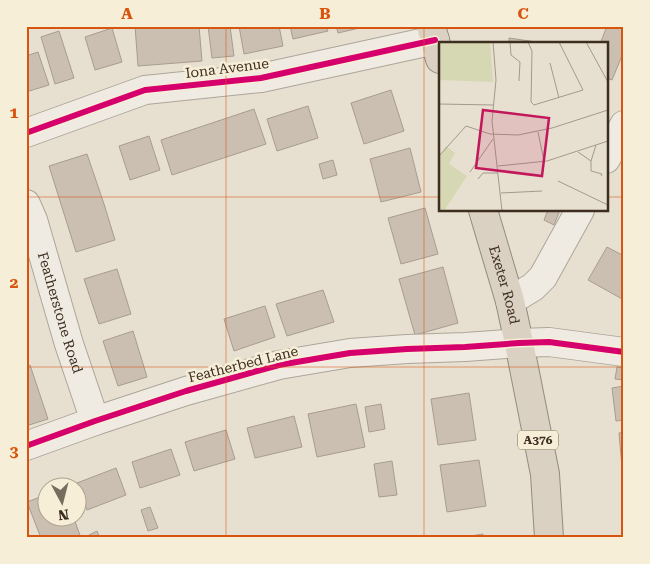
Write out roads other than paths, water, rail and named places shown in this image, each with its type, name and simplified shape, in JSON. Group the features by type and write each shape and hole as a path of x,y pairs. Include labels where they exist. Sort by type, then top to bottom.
{"highway":[{"name":"Exeter Road","path":"483,211 510,301 519,343 545,474 549,538"}],"street":[{"name":"Iona Avenue","path":"26,133 145,90 261,78 435,42"},
{"path":"608,155 624,125"},
{"name":"Featherstone Road","path":"26,204 33,220 66,334 94,421"},
{"path":"510,301 533,287 543,277 579,211"},
{"name":"Featherbed Lane","path":"26,446 94,421 186,391 279,365 350,353 549,342 624,352"}]}
